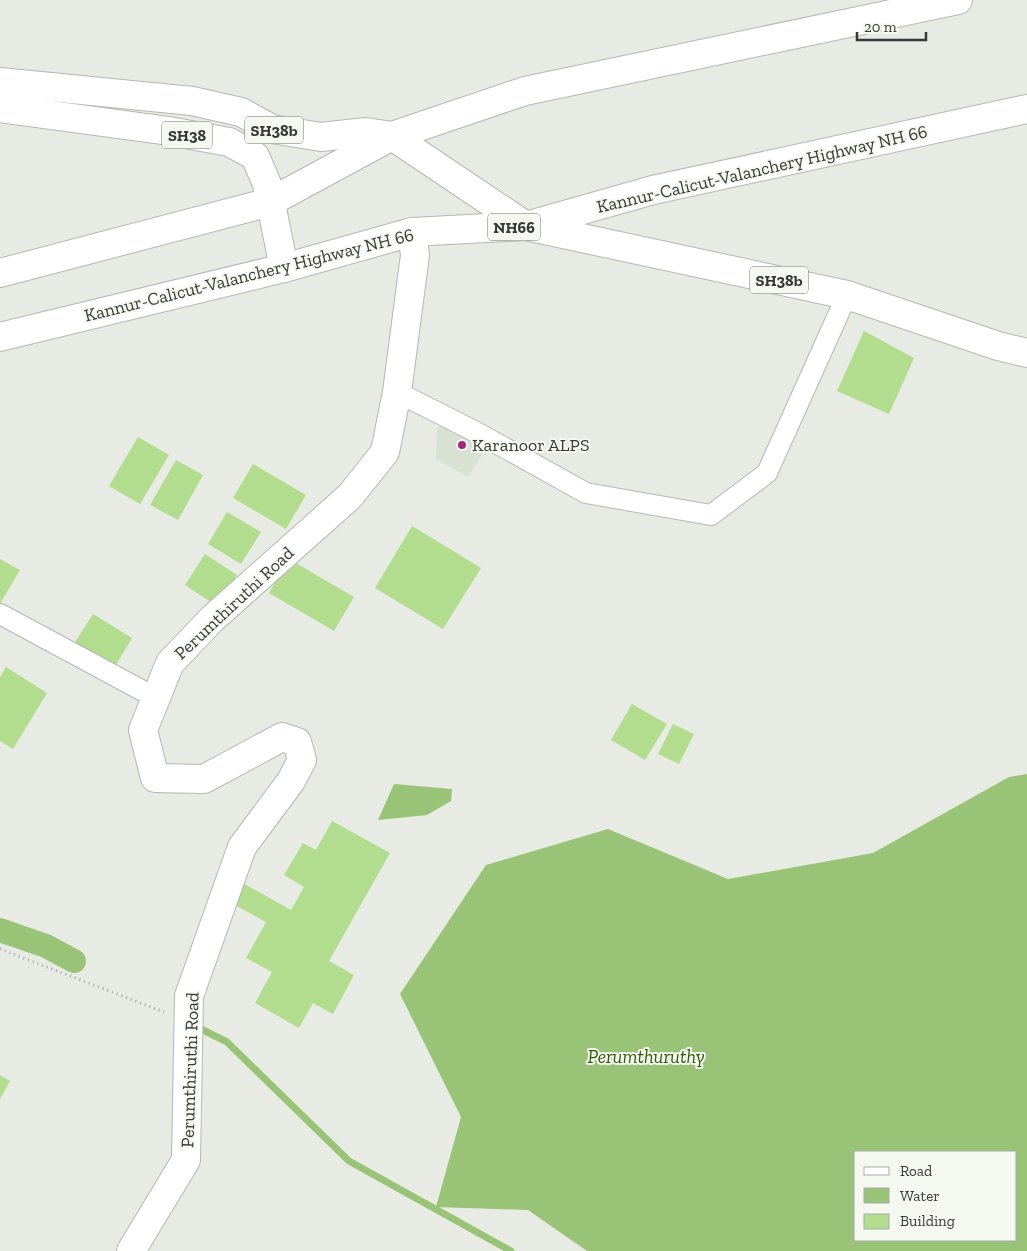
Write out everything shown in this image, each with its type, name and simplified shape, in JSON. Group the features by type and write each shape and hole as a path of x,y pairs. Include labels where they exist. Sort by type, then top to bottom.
{"main road":[{"path":"0,273 270,202 392,136 525,91 958,0"},
{"name":"SH38b","path":"0,82 192,101 241,112 272,129 321,137 366,132 392,136 526,226 847,295 998,346 1027,353"},
{"name":"SH38","path":"0,108 229,142 255,156 267,184 284,268"},
{"name":"Kannur-Calicut-Valanchery Highway NH 66","path":"0,337 284,268 412,232 526,226 653,190 1027,109"},
{"name":"Perumthiruthi Road","path":"131,1251 186,1160 189,996 242,847 291,781 302,760 297,742 282,737 204,779 155,778 143,730 170,663 212,619 350,496 385,452 397,392 415,255 412,232"}],"street":[{"path":"397,392 478,433 586,493 711,515 767,473 847,295"},
{"path":"0,614 156,698"}],"path":[{"path":"0,949 188,1022"}],"shaded area":[{"name":"Karanoor ALPS","path":"453,408 496,432 468,477 436,459 437,430"}],"water":[{"name":"Perumthuruthy","path":"1027,774 1027,1251 587,1251 528,1210 436,1207 461,1117 400,994 486,865 608,829 728,879 873,853 1009,777"},
{"path":"394,784 452,789 451,801 427,815 378,820"}],"building":[{"path":"864,331 914,358 889,414 837,391"},
{"path":"138,437 169,455 140,504 109,486"},
{"path":"176,460 203,475 178,520 150,505"},
{"path":"253,464 306,495 286,529 233,498"},
{"path":"227,512 261,532 241,564 208,544"},
{"path":"412,526 481,568 443,629 375,588"},
{"path":"205,554 237,575 217,606 185,585"},
{"path":"0,559 20,570 0,604"},
{"path":"289,559 354,597 334,631 269,593"},
{"path":"93,614 132,638 110,675 70,650"},
{"path":"6,667 47,693 13,749 0,741 0,677"},
{"path":"632,704 667,724 645,760 611,740"},
{"path":"673,724 694,734 679,764 658,754"},
{"path":"332,821 390,853 329,961 354,975 333,1014 313,1003 299,1028 255,1003 272,972 246,958 266,922 229,902 241,882 291,910 304,887 284,875 303,843 316,850"},
{"path":"0,1075 10,1081 0,1099"}],"waterway":[{"path":"0,930 46,946 74,961"},
{"path":"201,1029 227,1042 349,1161 511,1251"}],"place":[{"name":"Karanoor ALPS","path":"462,445"}]}
